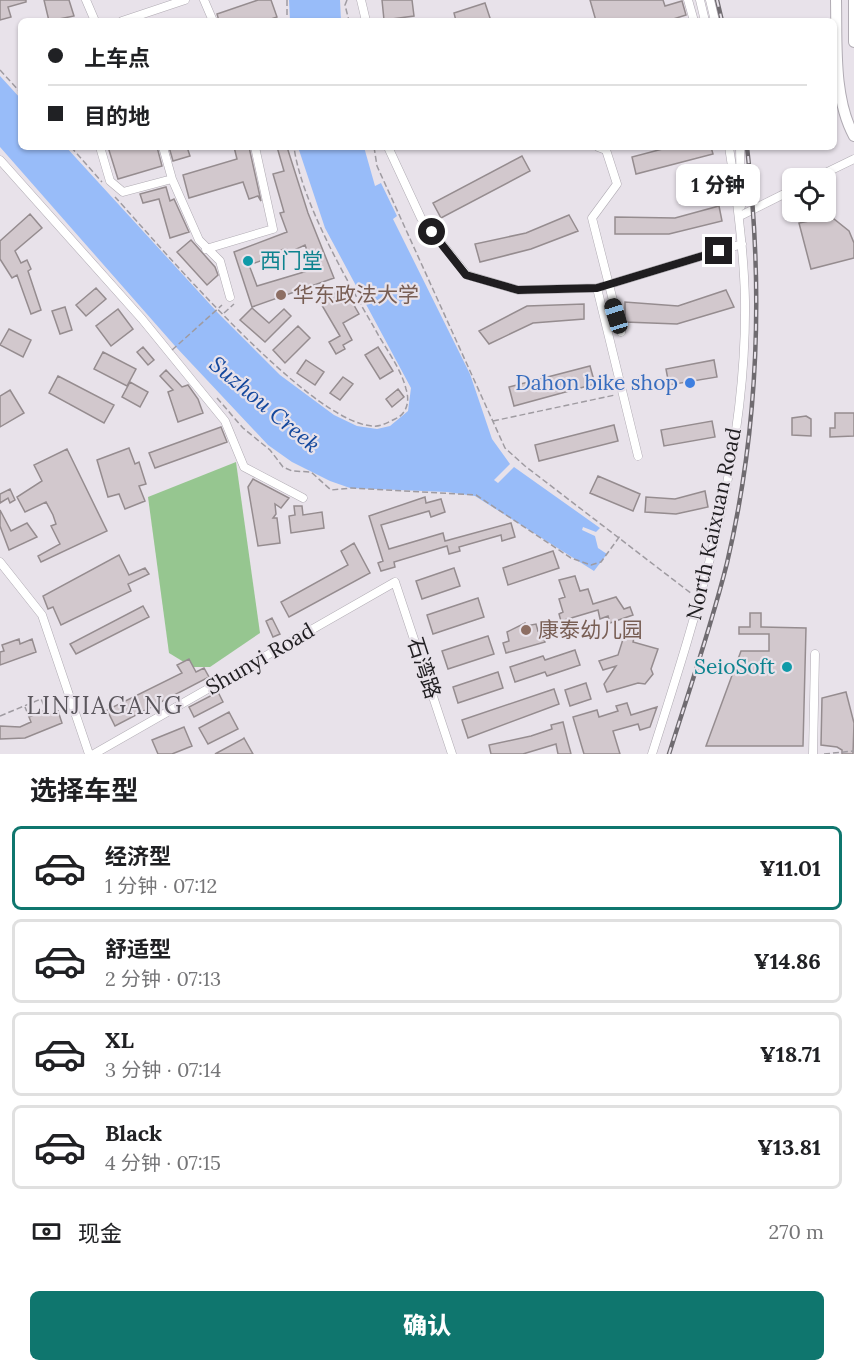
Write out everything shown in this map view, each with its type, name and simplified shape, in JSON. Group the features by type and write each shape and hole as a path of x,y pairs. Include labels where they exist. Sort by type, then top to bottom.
{"main road":[{"path":"836,0 836,18"},
{"path":"854,0 854,42"},
{"path":"837,56 846,121 854,136"}],"street":[{"path":"86,0 94,18"},
{"path":"131,18 185,0"},
{"path":"204,0 212,18"},
{"path":"361,0 365,18"},
{"path":"688,0 693,18"},
{"path":"700,0 704,18"},
{"path":"710,0 715,18"},
{"path":"101,150 110,181 123,192 172,179"},
{"path":"164,150 172,179 199,240 220,261 230,297"},
{"path":"206,249 273,228 256,150"},
{"path":"389,150 421,218 466,275 518,290 597,288 742,244"},
{"path":"606,150 617,184 592,218 607,285 621,332"},
{"name":"North Kaixuan Road","path":"652,754 700,600 730,471 739,406 745,302 740,216 729,150"},
{"name":"North Kaixuan Road","path":"740,150 743,194 740,216"},
{"path":"836,168 854,159"},
{"path":"0,160 142,320 225,421 244,467 303,498"},
{"path":"740,216 782,195"},
{"path":"597,288 638,456"},
{"path":"0,562 42,615 88,754"},
{"name":"Shunyi Road","path":"94,754 395,582"},
{"name":"石湾路","path":"395,582 453,754"},
{"path":"813,754 815,654"}],"path":[{"path":"287,0 287,18"},
{"path":"348,0 345,5 348,18"},
{"path":"0,70 18,90"},
{"path":"74,150 102,182"},
{"path":"116,197 223,314 280,372 336,411 359,423 374,426 384,424 400,417 408,404 401,375 357,298 322,229 295,150"},
{"path":"374,150 377,166 505,448 525,466 700,600"},
{"path":"223,314 234,303 230,297"},
{"path":"172,350 222,305"},
{"path":"172,346 179,354"},
{"path":"492,421 623,394"},
{"path":"216,396 243,428 270,450 284,466 292,471 311,472 331,490 351,488 476,495 572,558 591,565 601,562 620,537"},
{"path":"0,716 41,699 46,710"},
{"path":"24,706 29,717"},
{"path":"825,754 854,751"}],"green space":[{"path":"236,462 260,633 210,667 192,667 169,653 148,497"}],"water":[{"path":"289,0 340,0 341,18 290,18"},
{"name":"Suzhou Creek","path":"0,76 18,96 18,150 69,150 218,313 280,375 334,415 357,426 377,429 390,426 408,411 411,388 325,228 299,150 365,150 375,186 381,183 397,216 393,219 470,374 492,439 510,464 494,480 498,483 514,467 600,528 596,532 583,527 582,530 595,536 598,548 607,554 594,571 475,496 447,492 350,488 292,462 268,445 175,346 0,147"}],"building":[{"path":"0,0 26,0 26,2 8,7 11,17 0,20"},
{"path":"44,0 69,0 74,16 48,18"},
{"path":"258,0 271,0 277,17 218,18 217,14"},
{"path":"382,0 412,0 414,16 384,18"},
{"path":"590,0 663,0 665,6 682,1 686,15 676,18 595,18"},
{"path":"485,3 490,18 455,18 454,13"},
{"path":"109,150 158,150 162,166 118,179"},
{"path":"170,150 188,150 190,156 173,161"},
{"path":"235,150 250,150 261,201 258,196 249,199 243,182 189,198 183,175 237,159"},
{"name":"西门堂","path":"278,150 288,150 308,213 334,278 252,307 234,252 287,232 280,213 284,212 273,174 284,171","holes":["305,245 314,269 257,286 249,265 271,257 269,253 285,249 286,254"]},
{"path":"659,150 712,150 713,154 636,174 632,157"},
{"path":"522,156 530,171 441,218 433,203"},
{"path":"166,187 170,201 174,199 189,232 170,238 159,199 143,203 140,194"},
{"path":"719,206 722,221 669,234 615,234 615,217 675,218"},
{"path":"30,214 42,228 15,251 21,263 27,260 31,269 28,271 41,310 31,314 17,275 12,278 0,259 0,241"},
{"path":"569,215 578,231 531,249 480,262 475,244 526,233"},
{"path":"836,221 849,231 854,243 854,258 811,269 799,223"},
{"path":"191,240 215,267 218,275 207,285 177,252"},
{"path":"96,288 106,299 86,316 76,305"},
{"path":"344,288 359,314 343,323 352,340 343,345 345,349 336,354 329,342 340,336 320,302"},
{"path":"726,290 734,307 677,324 625,322 625,302 678,306"},
{"path":"584,304 584,319 533,323 489,344 479,331 527,306"},
{"path":"65,307 72,330 60,334 52,311"},
{"path":"252,308 269,323 284,309 291,316 265,342 240,320"},
{"path":"118,309 133,329 111,346 96,326"},
{"path":"298,326 310,338 285,363 273,350"},
{"path":"9,329 31,340 23,357 0,345"},
{"path":"143,347 154,360 148,365 137,352"},
{"path":"378,347 393,371 380,379 365,355"},
{"path":"103,352 136,369 127,386 94,369"},
{"path":"306,360 324,372 315,385 297,373"},
{"path":"714,360 717,377 669,385 666,369"},
{"path":"590,366 595,384 514,406 509,387"},
{"path":"166,370 182,387 188,385 198,399 203,413 178,422 168,392 173,390 160,376"},
{"path":"58,376 114,405 104,423 49,393"},
{"path":"343,377 353,384 340,400 330,393"},
{"path":"130,382 148,392 140,407 122,397"},
{"path":"398,389 404,397 392,407 386,399"},
{"path":"10,390 24,413 0,427 0,396"},
{"path":"835,413 854,413 854,436 830,437 830,428 835,428"},
{"path":"806,416 811,419 811,436 792,435 792,418"},
{"path":"712,421 715,437 664,446 661,430"},
{"path":"614,425 618,441 539,461 535,445"},
{"path":"221,427 227,442 155,468 149,453"},
{"path":"129,448 135,464 139,462 146,484 139,486 145,501 125,509 119,494 108,497 97,460"},
{"path":"67,449 107,531 41,562 38,556 60,544 51,526 56,524 53,515 46,502 25,512 17,497 42,481 34,465"},
{"path":"598,476 640,494 633,511 590,493"},
{"path":"253,479 289,498 281,508 275,504 276,514 273,518 277,518 280,543 258,546 248,487"},
{"path":"10,489 15,500 10,503 8,498 0,503 0,494"},
{"path":"705,491 708,507 676,514 645,512 646,497 675,499"},
{"path":"425,497 426,503 441,499 445,512 431,517 429,511 381,525 389,549 443,533 445,541 511,523 515,537 502,541 501,535 459,547 460,551 449,554 447,546 394,562 395,567 381,571 378,563 383,561 369,516"},
{"path":"294,506 302,506 303,515 322,512 324,528 291,533 289,516 295,515"},
{"path":"0,510 11,531 27,523 37,537 9,550 0,526"},
{"path":"354,543 370,573 289,617 281,602 348,565 341,551"},
{"path":"553,551 559,568 508,585 503,568"},
{"path":"119,555 129,575 145,568 149,574 128,584 131,591 61,625 53,607 48,609 43,596"},
{"path":"454,568 460,586 422,599 416,581"},
{"path":"575,576 580,591 588,589 593,604 616,597 624,609 630,607 633,615 610,623 608,616 600,619 598,610 561,621 559,614 563,612 559,599 565,597 559,580"},
{"path":"478,598 484,617 433,634 427,615"},
{"path":"143,606 149,617 76,654 70,644"},
{"path":"750,613 761,613 761,627 806,628 803,746 706,746 741,651 769,651 769,634 739,634 739,627 750,627"},
{"path":"272,618 280,634 273,637 266,621"},
{"path":"525,623 526,626 536,624 545,642 506,653 503,643 509,641 507,632"},
{"path":"488,636 494,654 448,669 442,651"},
{"path":"624,636 634,638 633,642 658,649 651,669 653,674 645,684 638,683 607,692 604,684 616,666 603,670 599,661 618,655"},
{"path":"19,639 20,644 32,639 36,652 0,665 0,652 4,651 2,645"},
{"path":"575,650 580,665 547,676 545,672 515,682 510,667 543,656 545,660"},
{"path":"189,659 196,672 204,668 209,677 115,726 107,710 182,673 177,665"},
{"path":"498,672 503,688 458,703 453,687"},
{"path":"586,683 591,699 570,706 565,690"},
{"path":"554,689 559,704 468,738 462,720"},
{"path":"218,692 223,702 194,717 189,707"},
{"path":"846,692 854,723 853,754 842,754 842,750 837,747 821,745 822,698"},
{"path":"627,703 631,715 657,707 650,727 640,730 638,724 613,731 620,754 584,754 573,717 597,710 599,717 618,711 616,706"},
{"path":"46,710 48,715 58,711 62,723 25,738 0,739 0,726 20,727 31,722 29,717"},
{"path":"229,712 238,729 208,744 199,728"},
{"path":"563,722 571,754 558,754 556,744 523,754 491,754 489,745 531,736 552,729 551,725"},
{"path":"184,727 192,746 172,754 158,754 152,740"},
{"path":"243,739 253,754 215,754"}],"railway":[{"path":"717,0 721,18"},
{"path":"669,754 721,587 738,512 746,460 752,408 756,303 755,251 747,150"}],"place":[{"name":"西门堂","path":"248,261"},
{"name":"华东政法大学","path":"281,295"},
{"name":"Dahon bike shop","path":"690,383"},
{"name":"康泰幼儿园","path":"526,630"},
{"name":"SeioSoft","path":"787,667"}],"district":[{"name":"LINJIAGANG","path":"105,706"}],"route":[{"path":"432,232 466,275 518,290 597,288 719,251"}]}
